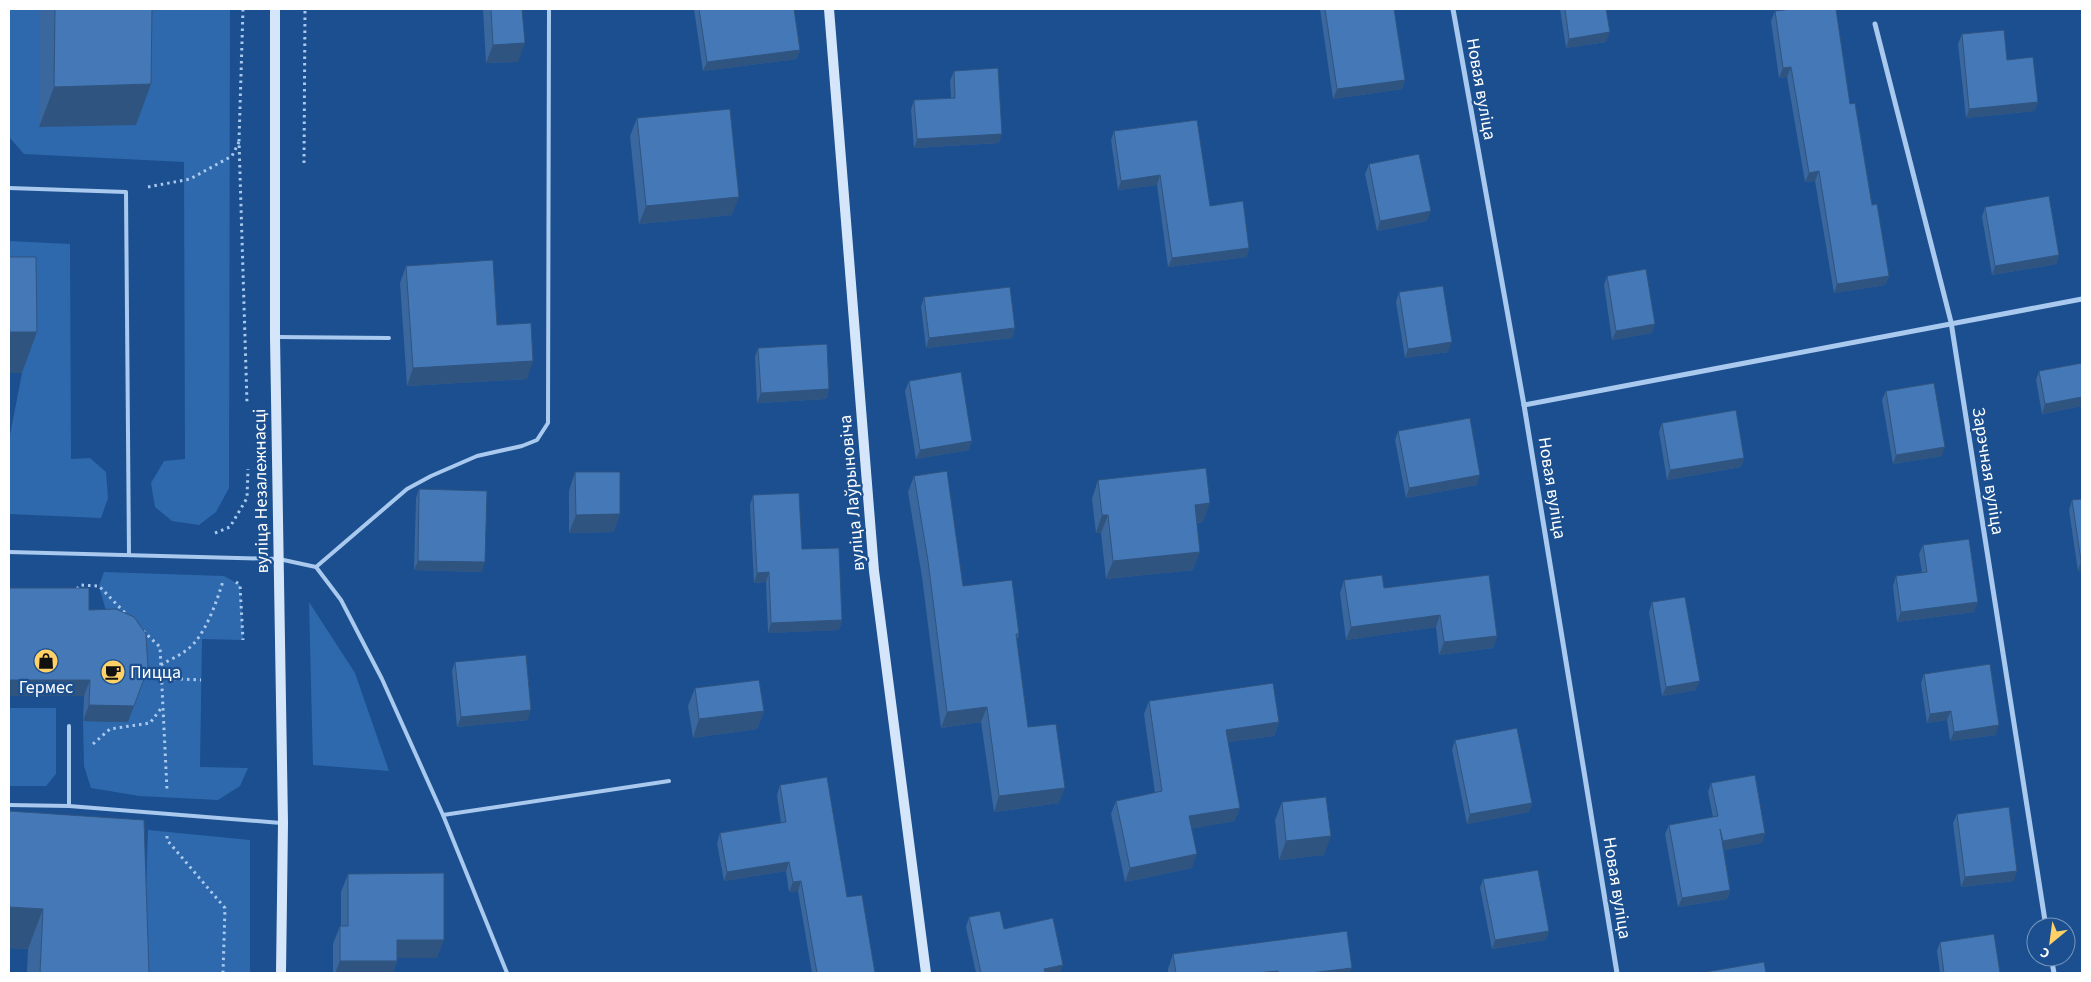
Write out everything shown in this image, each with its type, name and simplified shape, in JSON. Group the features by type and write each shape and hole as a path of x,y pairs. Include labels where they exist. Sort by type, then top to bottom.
{"main road":[{"name":"вуліца Незалежнасці","path":"275,9 274,337 283,823 281,973"},
{"name":"вуліца Лаўрыновіча","path":"829,9 874,572 926,973"}],"street":[{"name":"Новая вуліца","path":"1453,9 1524,405 1617,973"},
{"name":"Зарэчная вуліца","path":"1875,24 1951,322 2044,917"},
{"path":"1524,405 1951,322 2082,299"}],"lane":[{"path":"316,567 407,489 430,476 478,456 522,446 537,440 548,423 549,9"},
{"path":"9,188 126,192 129,555"},
{"path":"274,337 389,338"},
{"path":"9,552 278,560 316,567 341,600 382,679 443,815 507,973"},
{"path":"68,726 69,806"},
{"path":"443,815 669,781"},
{"path":"9,804 69,806 283,823"}],"path":[{"path":"242,9 239,141 248,407"},
{"path":"126,192 190,179 232,156 239,141"},
{"path":"214,533 230,527 247,498 249,465"},
{"path":"161,665 189,648 200,635 215,605 224,576"},
{"path":"99,586 101,580"},
{"path":"232,580 240,584 242,640"},
{"path":"75,592 80,585 99,586 133,620"},
{"path":"139,627 160,647 167,840 225,908 223,973"},
{"path":"161,678 201,680"},
{"path":"69,765 110,729 150,723 163,706"}],"shaded area":[{"path":"9,9 230,9 229,488 216,512 199,525 172,521 155,507 151,483 164,461 185,459 184,162 24,154 9,137"},
{"path":"9,241 70,244 71,459 90,458 106,472 108,498 101,518 9,514 9,440 22,373 21,298 9,298"},
{"path":"104,572 224,576 240,585 243,640 202,639 200,767 248,768 240,786 218,800 139,796 91,788 84,766 83,721 113,722 110,625 99,586"},
{"path":"309,602 355,673 389,771 313,765"},
{"path":"9,708 56,708 56,774 46,786 9,786"},
{"path":"148,830 250,840 250,973 143,973"}],"building":[{"path":"55,9 152,9 151,84 54,87"},
{"path":"491,9 522,9 525,43 493,45"},
{"path":"699,9 794,9 800,50 707,62"},
{"path":"1325,9 1394,9 1405,80 1337,89"},
{"path":"1565,9 1606,9 1610,32 1569,39"},
{"path":"1836,9 1850,104 1855,103 1872,205 1877,204 1889,276 1837,284 1819,171 1809,173 1791,67 1783,68 1775,11"},
{"path":"2004,30 2007,60 2033,57 2038,102 1969,109 1962,34"},
{"path":"998,68 1002,134 917,139 914,100 955,98 954,71"},
{"path":"730,109 739,197 646,206 637,118"},
{"path":"1197,120 1210,206 1243,201 1249,248 1172,258 1160,175 1121,181 1114,131"},
{"path":"1419,154 1431,211 1380,221 1369,164"},
{"path":"2049,196 2059,255 1995,266 1985,207"},
{"path":"9,257 36,257 37,332 9,332"},
{"path":"493,260 497,325 531,323 533,361 413,368 406,266"},
{"path":"1646,269 1655,324 1616,331 1607,276"},
{"path":"1443,286 1452,342 1408,349 1399,292"},
{"path":"1010,287 1015,328 929,338 924,297"},
{"path":"827,344 829,389 761,393 758,348"},
{"path":"2082,363 2082,397 2045,404 2039,371"},
{"path":"961,372 972,441 920,450 909,381"},
{"path":"1934,383 1945,447 1896,455 1886,391"},
{"path":"1736,410 1744,458 1670,470 1662,423"},
{"path":"1470,418 1480,475 1409,488 1398,431"},
{"path":"1206,468 1210,503 1195,505 1200,552 1113,561 1108,515 1102,515 1098,480"},
{"path":"947,471 963,586 1012,580 1019,634 1016,634 1028,727 1056,724 1065,788 999,796 987,707 947,712 928,561 914,476"},
{"path":"575,472 620,472 620,514 576,515"},
{"path":"419,489 487,491 485,562 418,561"},
{"path":"799,493 802,549 839,548 842,620 771,623 769,572 757,573 753,495"},
{"path":"2082,499 2082,561 2081,561 2072,500"},
{"path":"1969,539 1978,602 1901,612 1896,576 1927,572 1923,545"},
{"path":"1382,575 1384,588 1489,575 1497,636 1444,642 1440,615 1351,627 1344,580"},
{"path":"9,588 89,588 89,610 116,609 134,617 146,634 148,668 134,706 89,705 90,680 9,680"},
{"path":"1685,597 1700,681 1666,687 1652,602"},
{"path":"526,655 531,710 461,717 455,662"},
{"path":"1990,664 1999,725 1954,732 1951,711 1930,714 1924,674"},
{"path":"759,680 764,711 699,719 695,688"},
{"path":"1273,683 1279,722 1226,730 1240,808 1189,816 1197,854 1130,868 1116,801 1162,791 1149,701"},
{"path":"1517,728 1532,803 1470,814 1455,740"},
{"path":"1755,775 1765,833 1723,841 1720,829 1730,890 1682,898 1669,825 1718,816 1711,783"},
{"path":"827,777 847,897 862,895 875,973 817,973 801,881 793,882 789,862 727,872 720,833 786,822 780,785"},
{"path":"1326,797 1331,836 1286,841 1282,802"},
{"path":"2009,807 2017,871 1965,877 1957,814"},
{"path":"9,811 144,820 149,973 40,973 43,909 9,907"},
{"path":"1538,870 1549,931 1495,940 1483,879"},
{"path":"444,873 444,940 397,940 397,961 340,961 340,926 348,926 348,874"},
{"path":"1000,911 1004,929 1053,918 1063,965 1044,969 1045,973 981,973 969,917"},
{"path":"1347,931 1352,968 1310,973 1278,973 1278,971 1256,973 1176,973 1173,954"},
{"path":"1994,934 2000,973 1944,973 1940,942"},
{"path":"1764,962 1766,973 1700,973"}],"place":[{"name":"Гермес","path":"46,661"},
{"name":"Пицца","path":"113,672"}]}
